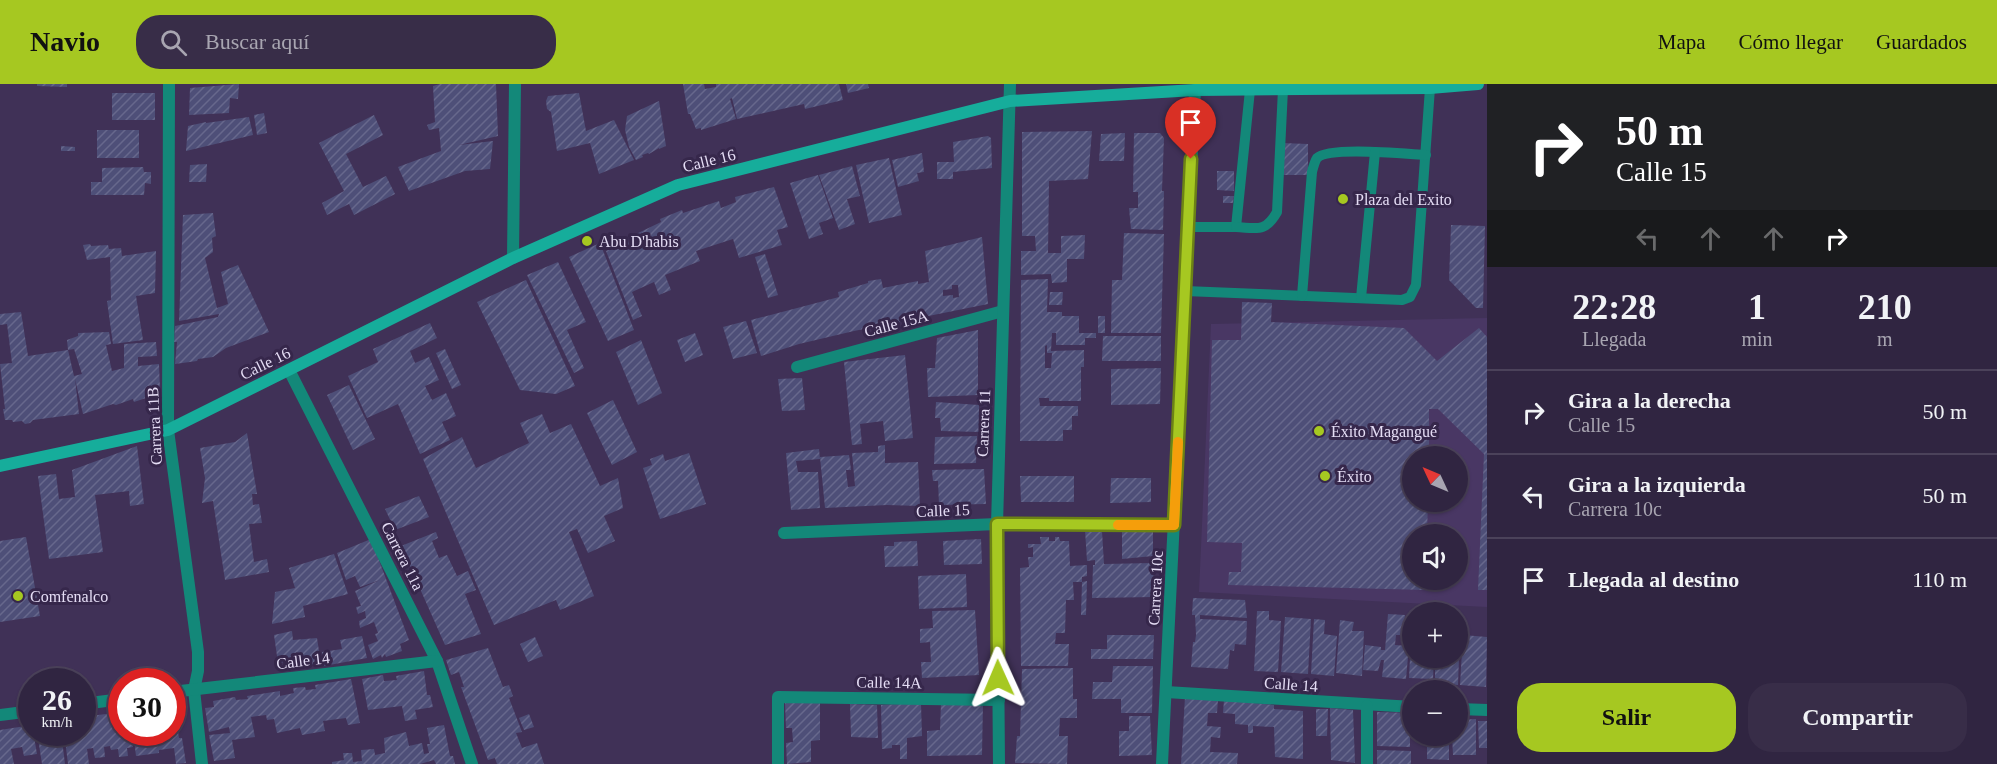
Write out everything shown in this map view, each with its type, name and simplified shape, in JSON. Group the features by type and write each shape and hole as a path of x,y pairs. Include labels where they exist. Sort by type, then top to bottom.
{"main road":[{"name":"Calle 16","path":"0,466 168,430 513,258 678,185 1010,101 1144,88 1195,90 1430,88 1478,84"}],"street":[{"name":"Carrera 11B","path":"169,84 168,430 198,651 198,671 194,690 202,764"},
{"path":"513,258 515,84"},
{"name":"Carrera 11","path":"999,764 997,524 1010,84"},
{"name":"Carrera 10c","path":"1162,764 1195,90"},
{"name":"Calle 15A","path":"797,367 1003,311"},
{"name":"Carrera 11a","path":"289,370 437,661 472,764"},
{"name":"Calle 15","path":"784,533 997,524 1174,525"},
{"name":"Calle 14","path":"186,691 437,661"},
{"name":"Calle 14","path":"1166,692 1402,707"},
{"name":"Calle 14A","path":"778,764 778,697 999,700"},
{"path":"1367,706 1367,764"},
{"path":"1468,709 1487,710"},
{"path":"0,715 18,713"}],"lane":[{"path":"1188,227 1263,228 1270,224 1277,212 1282,88"},
{"path":"1185,291 1402,300 1410,297 1416,285 1430,88"},
{"path":"1236,227 1250,90"},
{"path":"1302,296 1312,172 1317,159 1328,152 1426,155"},
{"path":"1361,298 1376,152"}],"shaded area":[{"name":"Éxito Magangué","path":"1487,318 1487,607 1468,606 1468,602 1402,603 1199,592 1211,324"}],"building":[{"path":"37,84 67,84 67,87 37,86"},
{"path":"239,84 238,99 230,98 229,113 189,115 190,88"},
{"path":"496,84 498,136 459,145 493,141 490,169 465,171 409,191 398,167 441,151 439,128 429,130 427,125 435,122 433,86"},
{"path":"683,84 704,84 705,89 716,87 716,84 839,84 843,100 805,109 804,104 737,119 732,98 730,99 736,119 701,130 701,128 696,129 688,114"},
{"path":"846,84 868,84 869,88 848,93"},
{"path":"112,93 155,93 155,120 112,120"},
{"path":"579,93 586,131 614,120 634,160 599,174 590,143 557,151 551,112 547,109 546,101 548,96"},
{"path":"659,101 666,146 642,155 643,157 636,160 629,147 625,130 627,116"},
{"path":"264,113 267,133 257,135 254,115"},
{"path":"374,115 383,135 346,154 363,187 386,176 395,194 354,215 349,204 327,215 322,203 344,191 319,143"},
{"path":"249,117 253,135 186,151 188,126"},
{"path":"97,130 139,130 139,158 97,158"},
{"path":"1092,131 1088,179 1049,181 1048,253 1061,253 1061,236 1085,235 1084,259 1067,259 1067,282 1052,283 1051,274 1021,275 1021,251 1036,251 1035,236 1022,236 1022,132"},
{"path":"1125,133 1124,161 1099,161 1101,134"},
{"path":"1134,133 1160,133 1164,138 1163,230 1131,229 1129,208 1138,208 1138,192 1133,192"},
{"path":"988,136 991,138 992,168 953,172 953,179 937,179 937,162 954,162 953,142"},
{"path":"1282,143 1308,144 1308,175 1282,175"},
{"path":"61,146 75,147 75,151 61,151"},
{"path":"922,153 924,172 917,173 919,181 898,187 892,160"},
{"path":"889,158 902,215 869,223 856,165"},
{"path":"207,164 206,182 189,182 190,165"},
{"path":"852,166 860,196 847,199 855,224 839,230 819,175"},
{"path":"143,167 144,172 151,172 151,184 145,183 144,195 91,195 91,182 102,182 102,168"},
{"path":"1217,171 1234,171 1234,191 1217,190"},
{"path":"818,175 833,218 819,223 823,234 809,239 790,183"},
{"path":"774,187 788,227 777,230 782,245 739,258 733,239 696,251 700,261 665,275 671,290 659,295 654,282 632,292 642,316 633,320 606,251 628,241 631,249 639,246 634,235 661,222 660,219 682,210 683,213 719,201 721,208 736,202 735,197"},
{"path":"1223,196 1234,196 1233,203 1223,203"},
{"path":"213,213 216,236 212,238 213,252 205,258 217,308 228,304 221,272 238,265 269,332 226,348 213,357 175,364 177,342 174,342 175,326 218,317 219,314 179,321 183,215"},
{"path":"1451,225 1485,226 1483,308 1476,308 1449,280"},
{"path":"1124,233 1164,234 1161,333 1111,333 1112,280 1122,280"},
{"path":"982,237 988,304 854,331 761,356 751,320 839,297 838,292 868,283 868,281 881,279 883,288 918,281 918,284 929,282 925,251","holes":["952,285 958,285 959,297 943,296 943,290 952,289"]},
{"path":"600,243 634,330 608,341 569,257"},
{"path":"90,244 91,246 108,245 109,249 121,248 122,256 156,251 155,293 136,296 143,340 113,344 107,301 111,300 110,257 87,260 83,245"},
{"path":"765,254 778,295 768,298 755,257"},
{"path":"558,262 586,322 567,330 584,368 574,373 527,275"},
{"path":"1048,279 1047,312 1062,312 1062,316 1079,316 1079,333 1096,333 1096,338 1085,338 1085,345 1056,345 1056,333 1052,333 1051,351 1084,350 1084,367 1081,367 1081,401 1049,401 1049,398 1039,398 1040,406 1078,406 1078,416 1072,416 1072,430 1063,430 1063,441 1020,441 1021,280","holes":["1047,345 1047,353 1052,353 1051,368 1045,368 1045,346"]},
{"path":"526,280 575,386 556,394 520,390 477,302"},
{"path":"1050,292 1063,292 1062,305 1049,305"},
{"name":"Éxito Magangué","path":"1242,302 1272,303 1271,322 1404,328 1437,361 1479,328 1487,337 1487,590 1478,590 1484,454 1438,409 1429,409 1429,446 1402,446 1402,512 1428,512 1427,524 1402,524 1402,589 1228,585 1229,572 1241,572 1242,543 1207,542 1212,340 1241,340"},
{"path":"21,312 28,356 68,350 67,340 78,336 78,333 109,332 111,344 106,345 112,371 124,368 124,344 156,342 157,356 138,357 138,366 159,364 160,390 155,392 155,395 134,402 133,399 83,414 75,379 79,414 33,420 25,424 22,421 5,420 0,364 12,363 7,324 0,325 0,314","holes":["74,349 82,374 74,376 68,350"]},
{"path":"1098,316 1105,316 1105,333 1098,333"},
{"path":"746,321 757,353 733,359 723,327"},
{"path":"430,323 437,338 410,351 415,363 429,357 439,380 425,386 432,400 446,393 456,416 442,422 450,440 420,454 398,404 367,418 348,376 378,362 373,349"},
{"path":"978,330 978,395 928,397 927,368 935,368 937,338"},
{"path":"695,333 703,355 685,362 677,340"},
{"path":"1103,336 1161,336 1161,361 1102,361"},
{"path":"641,340 662,393 638,405 616,352"},
{"path":"445,349 461,385 452,389 436,353"},
{"path":"905,355 913,438 885,441 883,421 860,424 862,444 852,445 844,362"},
{"path":"1161,368 1160,404 1111,405 1111,369"},
{"path":"802,378 805,410 782,411 778,379"},
{"path":"349,385 375,439 353,450 327,395"},
{"path":"613,400 637,452 612,465 587,413"},
{"path":"936,402 979,405 979,432 941,431 940,418 935,418"},
{"path":"542,414 550,433 571,424 600,486 618,478 623,508 604,516 615,541 588,553 577,529 569,532 594,596 560,610 556,600 494,625 423,459 462,437 476,468 529,443 520,423"},
{"path":"247,433 257,494 252,494 253,505 259,504 262,523 249,524 254,562 267,559 269,572 225,580 213,501 202,503 205,478 200,448 235,442"},
{"path":"977,436 976,463 934,464 935,437"},
{"path":"885,445 885,463 918,462 920,506 825,508 820,457 849,455 851,470 846,470 848,487 855,486 852,453 878,452 878,446"},
{"path":"137,446 144,504 130,506 129,491 95,495 103,552 49,559 38,476 56,474 59,499 75,497 72,470"},
{"path":"819,449 820,459 796,461 798,472 818,472 820,508 791,510 786,453"},
{"path":"689,453 706,504 660,519 643,468 652,465 650,459 663,454 665,461"},
{"path":"984,469 986,504 939,505 938,481 933,481 932,470"},
{"path":"1020,476 1074,476 1074,502 1021,502"},
{"path":"1111,478 1151,478 1151,502 1110,503"},
{"path":"419,496 429,517 395,530 385,509"},
{"path":"1085,530 1102,531 1104,564 1153,563 1154,597 1092,598 1095,560 1087,561"},
{"path":"1122,530 1153,530 1153,556 1122,559"},
{"path":"436,532 438,538 432,541 439,558 447,555 457,576 468,571 476,590 465,594 481,634 445,645 401,546"},
{"name":"Comfenalco","path":"26,537 40,616 0,622 0,541"},
{"path":"1040,537 1049,537 1049,541 1055,541 1055,537 1059,537 1060,541 1069,541 1070,566 1087,565 1087,576 1082,577 1082,582 1073,582 1074,600 1066,600 1065,633 1056,633 1055,644 1069,644 1068,666 1021,666 1020,568 1029,567 1028,557 1033,557 1033,547 1028,548 1028,544 1041,544"},
{"path":"371,539 409,640 400,644 402,651 373,659 368,645 378,641 375,634 378,633 374,622 360,628 359,621 366,618 365,611 358,614 356,607 361,606 355,591 380,580 360,587 355,576 346,580 337,553"},
{"path":"981,539 982,564 944,565 943,541"},
{"path":"917,541 918,566 885,567 884,546 894,546 894,542"},
{"path":"334,554 348,594 303,606 305,617 272,624 275,592 295,588 289,568"},
{"path":"966,574 967,607 919,609 918,576"},
{"path":"1087,581 1086,615 1081,615 1082,582"},
{"path":"1193,598 1245,600 1247,618 1200,615 1200,619 1247,621 1246,645 1235,644 1234,651 1230,650 1228,669 1191,667 1193,642 1195,642 1196,635 1195,615 1192,615"},
{"path":"975,610 979,675 922,678 921,662 931,662 930,642 920,643 920,629 933,628 932,611"},
{"path":"1257,611 1269,611 1269,620 1281,621 1278,672 1254,671"},
{"path":"1388,614 1402,615 1402,635 1396,635 1395,645 1402,646 1402,668 1407,668 1406,679 1382,677 1384,660 1381,660 1378,671 1363,670 1365,645 1381,647 1381,650 1385,650"},
{"path":"1285,617 1311,619 1308,674 1281,672"},
{"path":"1314,619 1325,620 1324,634 1337,636 1334,676 1311,674"},
{"path":"1340,620 1354,622 1352,631 1364,631 1362,676 1336,673"},
{"path":"292,631 293,640 317,638 321,664 287,667 287,662 278,663 274,635"},
{"path":"1107,635 1154,635 1153,659 1091,659 1091,649 1107,649"},
{"path":"1468,635 1487,637 1486,687 1468,686 1468,680 1460,680 1461,668 1468,668"},
{"path":"362,636 367,658 324,666 322,652 342,649 340,640"},
{"path":"535,637 543,656 528,662 520,644"},
{"path":"488,648 503,687 509,685 513,696 509,698 522,732 516,733 522,748 537,743 544,764 497,764 495,758 488,760 461,687 464,687 459,672 451,675 446,660"},
{"path":"1113,666 1153,666 1152,713 1121,713 1121,699 1092,699 1093,682 1112,682"},
{"path":"1073,668 1073,699 1077,699 1077,718 1060,718 1059,736 1068,736 1067,764 1015,763 1017,736 1020,736 1022,669"},
{"path":"1410,668 1434,668 1433,679 1409,678"},
{"path":"1435,668 1459,668 1458,680 1435,680"},
{"path":"424,671 427,695 430,695 433,707 415,710 417,719 405,721 402,706 368,710 362,679 383,675 384,681 397,680 396,676"},
{"path":"351,679 360,723 348,725 346,718 323,721 325,731 302,735 300,728 277,733 274,719 267,720 266,715 251,717 255,737 232,740 235,758 214,761 209,735 230,733 229,727 209,732 205,708 214,707 213,701 235,697 236,700 248,699 247,696 280,691 280,696 294,693 293,688 316,689 315,685"},
{"path":"1185,697 1218,700 1217,713 1208,713 1207,726 1221,727 1220,738 1211,737 1210,752 1238,753 1237,764 1181,764"},
{"path":"1224,700 1274,705 1274,709 1303,711 1303,759 1275,757 1274,727 1253,726 1253,733 1248,733 1248,725 1235,724 1235,714 1223,713"},
{"path":"820,702 820,740 811,741 811,762 787,764 786,743 793,742 792,728 786,728 785,703"},
{"path":"983,702 982,755 927,756 927,731 940,730 941,703"},
{"path":"921,703 922,736 907,738 907,759 900,759 900,745 882,749 881,705"},
{"path":"850,704 877,705 878,738 851,737"},
{"path":"1330,708 1353,710 1355,763 1331,760"},
{"path":"1316,709 1328,709 1327,736 1316,736"},
{"path":"1377,712 1402,713 1402,746 1410,747 1377,746"},
{"path":"108,714 108,746 110,746 104,747 105,757 95,758 93,748 87,749 89,764 68,764 66,746 96,746 96,715"},
{"path":"529,714 534,727 524,730 519,718"},
{"path":"1129,716 1150,716 1152,755 1119,756 1119,731 1129,731"},
{"path":"1468,719 1476,719 1476,755 1453,755 1453,746 1468,746"},
{"path":"1478,721 1487,721 1487,748 1479,748"},
{"path":"444,725 450,756 453,756 455,764 436,764 434,760 420,764 332,764 332,762 344,760 343,753 352,753 353,762 362,761 361,750 374,749 375,755 385,753 384,738 406,732 409,746 422,743 424,754 429,753 427,728"},
{"path":"18,727 18,746 36,746 37,754 24,756 22,747 11,749 14,764 0,764 0,730"},
{"path":"39,746 63,746 65,764 42,764"},
{"path":"110,746 133,746 127,748 128,756 119,757 118,749 111,750"},
{"path":"135,746 183,746 186,763 176,764 174,748 159,750 159,753 136,756"},
{"path":"1427,746 1449,746 1449,760 1427,759"},
{"path":"1377,750 1411,751 1411,764 1377,764"}],"slow traffic":[{"path":"1118,525 1174,525 1178,442"}],"place":[{"name":"Plaza del Exito","path":"1343,199"},
{"name":"Abu D'habis","path":"587,241"},
{"name":"Éxito Magangué","path":"1319,431"},
{"name":"Éxito","path":"1325,476"},
{"name":"Comfenalco","path":"18,596"}],"route":[{"path":"998,678 997,524 1174,525 1191,159"}]}
